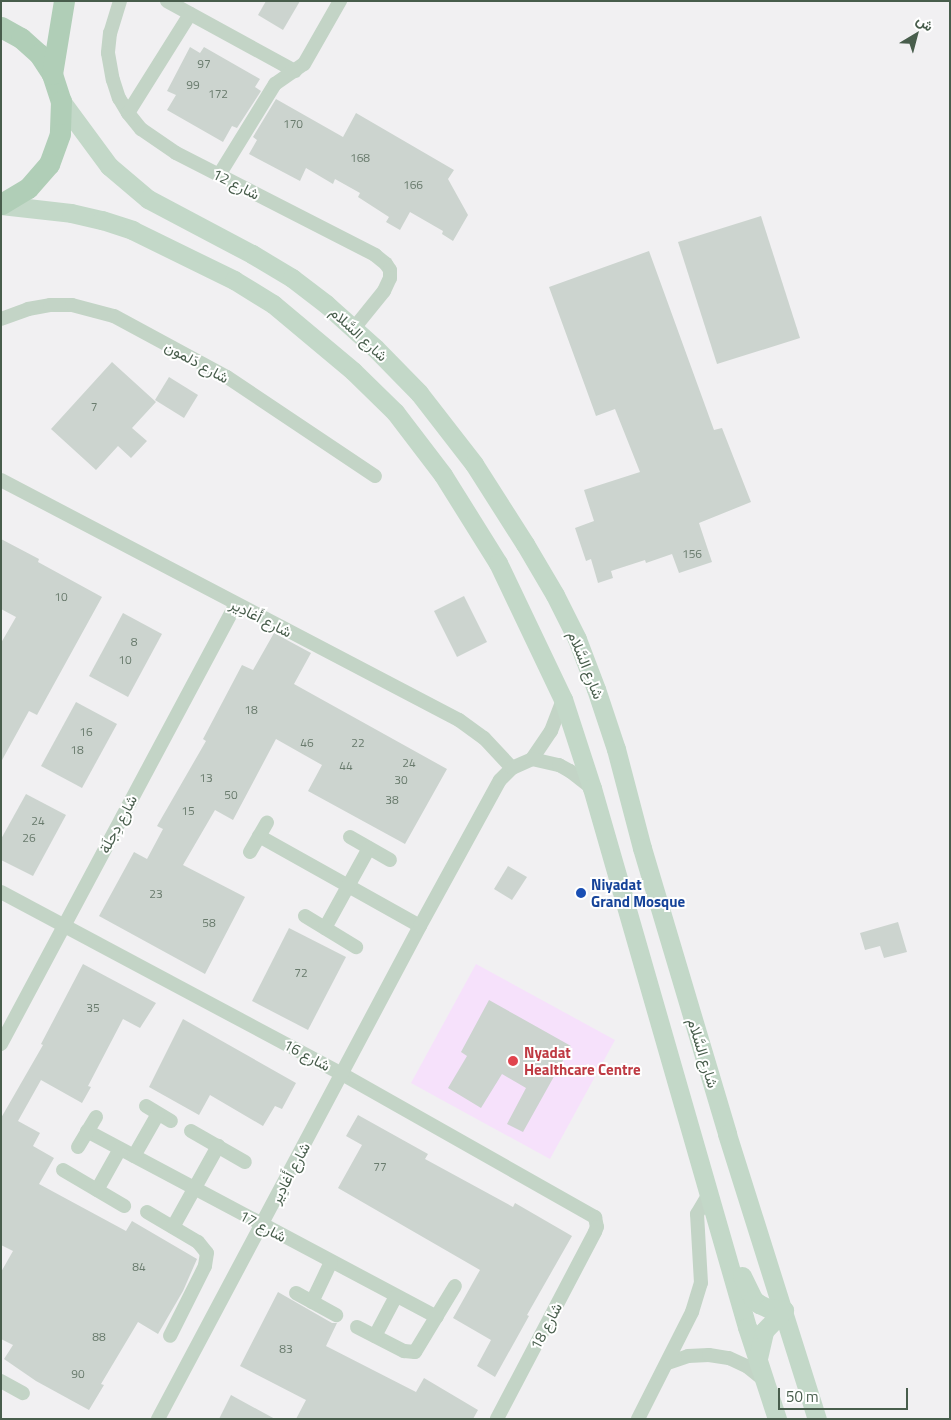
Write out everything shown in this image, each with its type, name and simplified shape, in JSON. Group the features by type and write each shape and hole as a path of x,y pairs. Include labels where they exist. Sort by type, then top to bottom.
{"main road":[{"path":"52,74 64,1"},
{"path":"1,27 21,38 39,54 52,74 61,101 60,134 49,164 28,188 1,205"}],"street":[{"name":"شارع 12","path":"120,1 110,33 108,53 113,80 128,113 141,129 158,141 219,175 375,255 386,264 390,270 390,278 384,291 354,328"},
{"path":"167,1 295,71"},
{"path":"219,175 274,84 283,76 295,71 304,64 340,1"},
{"path":"128,113 190,14"},
{"name":"شارع السَّلام","path":"61,101 109,166 148,199 252,254 292,278 354,328 419,393 474,464 526,544 577,639 596,689 616,750 642,848 727,1134 817,1419"},
{"name":"شارع السَّلام","path":"1,205 71,213 102,220 132,230 234,280 272,304 308,331 395,412 443,475 498,563 563,699 592,788 674,1077 777,1419"},
{"name":"شارع دَلمون","path":"1,319 28,309 50,305 86,307 114,316 227,377 375,476"},
{"name":"شارع أَغادِير","path":"1,480 235,605 458,720 484,738 512,768"},
{"name":"شارع دِجلَة","path":"1,1044 235,605"},
{"name":"شارع أَغادِير","path":"158,1419 420,926 495,789 512,768 532,759 552,732 563,699"},
{"path":"532,759 559,765 592,788"},
{"path":"250,852 267,823"},
{"path":"259,836 420,926"},
{"path":"350,837 390,860"},
{"path":"325,928 369,848"},
{"name":"شارع 16","path":"1,892 342,1074 588,1212 597,1221 595,1232"},
{"path":"304,916 356,947"},
{"path":"134,1156 152,1110 171,1122"},
{"path":"78,1147 96,1116"},
{"path":"190,1130 246,1162"},
{"name":"شارع 17","path":"87,1131 262,1226 437,1317"},
{"path":"173,1227 218,1146"},
{"path":"97,1190 120,1149"},
{"path":"63,1170 124,1206"},
{"path":"638,1419 668,1363 692,1312 701,1283 697,1214 710,1192"},
{"path":"147,1212 204,1246 208,1260 170,1336"},
{"name":"شارع 18","path":"497,1419 595,1232"},
{"path":"728,1257 738,1268 753,1299 762,1306 784,1310"},
{"path":"312,1302 331,1262"},
{"path":"357,1327 404,1351 415,1352 454,1286"},
{"path":"296,1293 336,1315"},
{"path":"375,1336 396,1296"},
{"path":"758,1359 764,1331 784,1310"},
{"path":"668,1363 688,1356 729,1358 748,1367 764,1380"},
{"path":"1,1381 23,1393"}],"shaded area":[{"name":"Nyadat Healthcare Centre","path":"476,964 615,1040 550,1159 411,1083"}],"building":[{"path":"266,1 300,1 283,30 258,15"},
{"path":"190,47 200,53 204,47 260,79 255,87 261,91 237,128 232,126 223,142 167,110 176,95 167,91"},
{"path":"276,99 343,137 356,113 454,170 448,179 468,215 453,241 442,234 443,231 410,212 400,230 386,222 389,217 358,197 360,193 335,179 333,184 306,168 300,181 249,154 257,140 253,137"},
{"path":"761,216 800,338 717,364 678,242"},
{"path":"649,251 714,430 722,428 751,502 699,523 712,562 679,573 672,554 646,563 645,560 611,571 613,578 598,583 591,559 586,561 575,528 594,521 584,490 640,472 615,409 596,416 549,287"},
{"path":"112,362 156,402 132,428 147,441 131,458 118,446 96,470 51,429"},
{"path":"169,377 198,395 184,418 155,400"},
{"path":"1,539 39,559 38,562 102,597 37,715 29,711 1,762 1,643 16,617 1,609"},
{"path":"464,596 487,642 457,657 434,611"},
{"path":"123,613 162,634 128,697 89,676"},
{"path":"274,633 311,653 294,684 447,769 405,844 308,791 322,765 276,739 233,820 215,810 183,865 245,897 205,974 99,916 134,852 147,859 163,829 157,826 206,741 203,739 242,665 253,670"},
{"path":"76,702 117,724 82,788 41,766"},
{"path":"26,794 66,815 33,876 1,860 1,839"},
{"path":"508,866 527,877 512,900 494,889"},
{"path":"898,922 907,952 884,958 880,946 865,950 860,933"},
{"path":"289,928 346,957 308,1030 252,1001"},
{"path":"83,964 156,1003 140,1028 123,1019 88,1086 91,1087 82,1103 41,1080 18,1121 40,1133 33,1146 54,1158 39,1184 126,1231 132,1221 197,1259 183,1291 158,1334 138,1322 101,1384 104,1385 89,1410 36,1381 4,1359 13,1345 1,1339 1,1272 13,1251 1,1245 1,1118 43,1045 41,1044"},
{"path":"489,1000 571,1046 523,1132 507,1124 526,1088 502,1074 481,1108 448,1088 467,1056 461,1052"},
{"path":"183,1019 296,1083 282,1109 275,1106 263,1126 210,1095 199,1115 149,1087"},
{"path":"358,1115 428,1154 425,1159 513,1207 515,1203 572,1236 527,1315 529,1316 495,1377 477,1366 491,1340 453,1318 480,1270 338,1188 362,1145 346,1136"},
{"path":"278,1292 332,1323 337,1323 326,1346 416,1392 424,1378 478,1410 473,1419 296,1419 306,1400 240,1366"},
{"path":"231,1395 275,1419 219,1419"}],"place":[{"name":"Niyadat Grand Mosque","path":"581,893"},
{"name":"Nyadat Healthcare Centre","path":"513,1061"}]}
